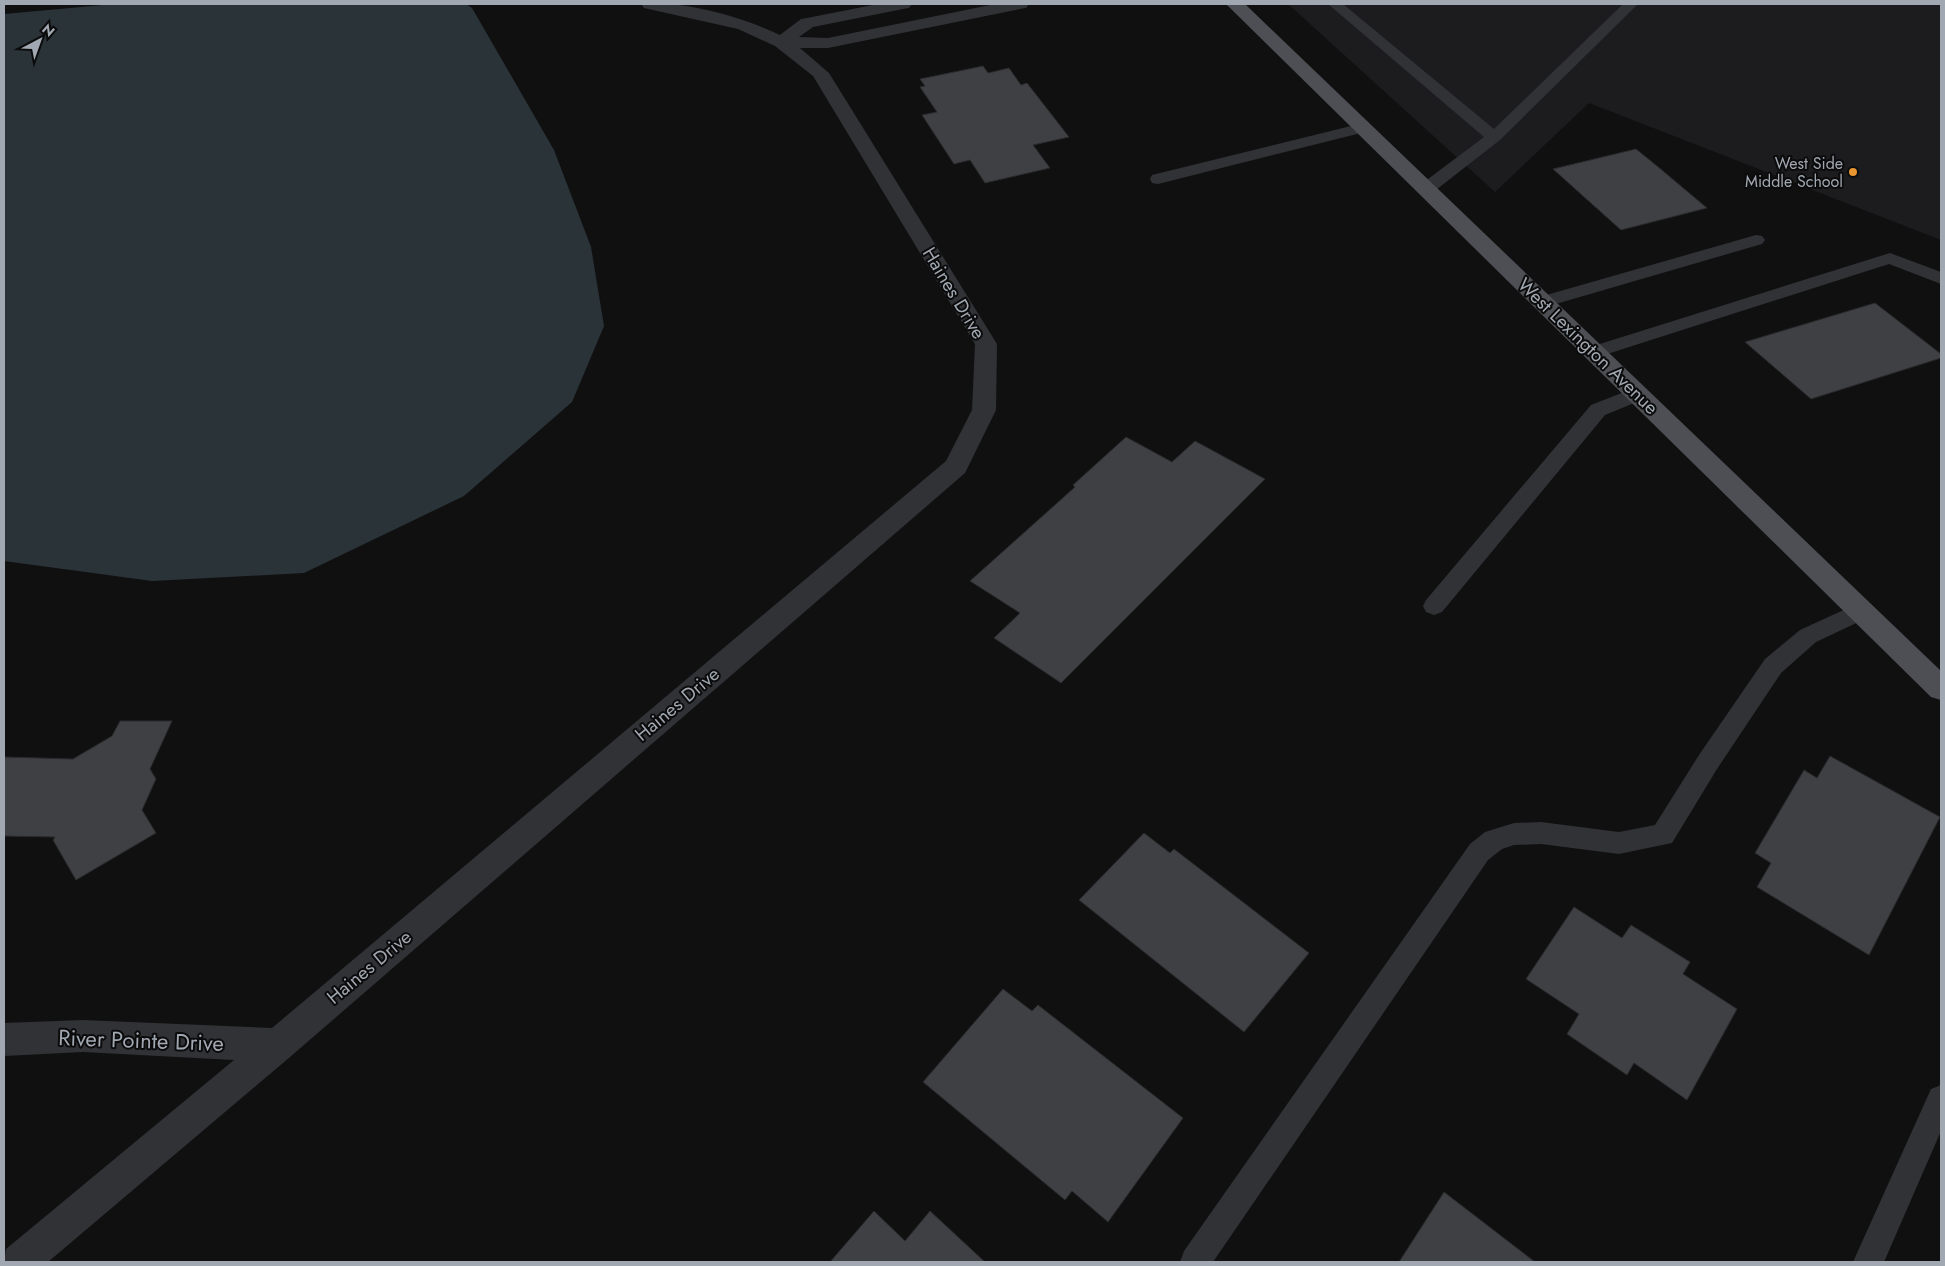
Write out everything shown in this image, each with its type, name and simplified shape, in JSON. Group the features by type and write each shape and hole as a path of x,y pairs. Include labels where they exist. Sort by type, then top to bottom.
{"main road":[{"name":"West Lexington Avenue","path":"1234,4 1941,689"}],"street":[{"path":"650,4 744,25 781,42 828,43 1020,4"},
{"path":"781,42 807,23 903,4"},
{"name":"Haines Drive","path":"19,1262 278,1045 956,467 984,410 986,344 820,73 781,42"},
{"name":"River Pointe Drive","path":"4,1039 83,1036 278,1045"}],"lane":[{"path":"1335,4 1494,137"},
{"path":"1426,189 1494,137 1631,4"},
{"path":"1158,178 1363,128"},
{"path":"1542,302 1756,240"},
{"path":"1594,352 1890,258 1941,278"},
{"path":"1434,606 1598,410 1637,394"},
{"path":"1195,1262 1479,852 1494,840 1514,834 1541,833 1619,843 1663,835 1708,762 1773,666 1808,636 1861,611"},
{"path":"1868,1262 1941,1098"}],"shaded area":[{"path":"114,4 466,4 472,8 554,150 591,247 604,326 572,402 464,496 304,573 152,581 4,561 4,14"},
{"path":"1288,4 1941,4 1941,240 1589,103 1495,192"}],"building":[{"path":"983,66 988,73 1009,68 1021,85 1027,83 1069,137 1033,145 1050,168 985,183 970,160 954,164 922,115 937,112 920,87 925,86 920,79"},
{"path":"1636,149 1707,208 1621,230 1553,169"},
{"path":"1875,303 1941,354 1941,358 1811,399 1745,342"},
{"path":"1126,437 1172,462 1195,441 1265,479 1061,683 994,638 1020,613 970,581 1075,487 1073,485"},
{"path":"120,721 172,721 150,769 156,779 142,810 156,833 76,880 53,840 55,837 4,836 4,757 73,759 112,736"},
{"path":"1830,756 1940,817 1869,955 1757,887 1771,863 1755,853 1804,770 1817,778"},
{"path":"1144,833 1170,853 1174,849 1309,953 1244,1032 1079,900"},
{"path":"1574,907 1622,938 1631,925 1690,962 1683,974 1737,1009 1687,1100 1634,1063 1627,1075 1567,1034 1579,1014 1526,979"},
{"path":"1003,989 1032,1011 1038,1005 1183,1118 1108,1222 1072,1191 1065,1200 923,1082"},
{"path":"1444,1192 1535,1262 1399,1262"},
{"path":"874,1211 905,1241 930,1211 985,1262 830,1262"}],"place":[{"name":"West Side Middle School","path":"1853,172"}]}
